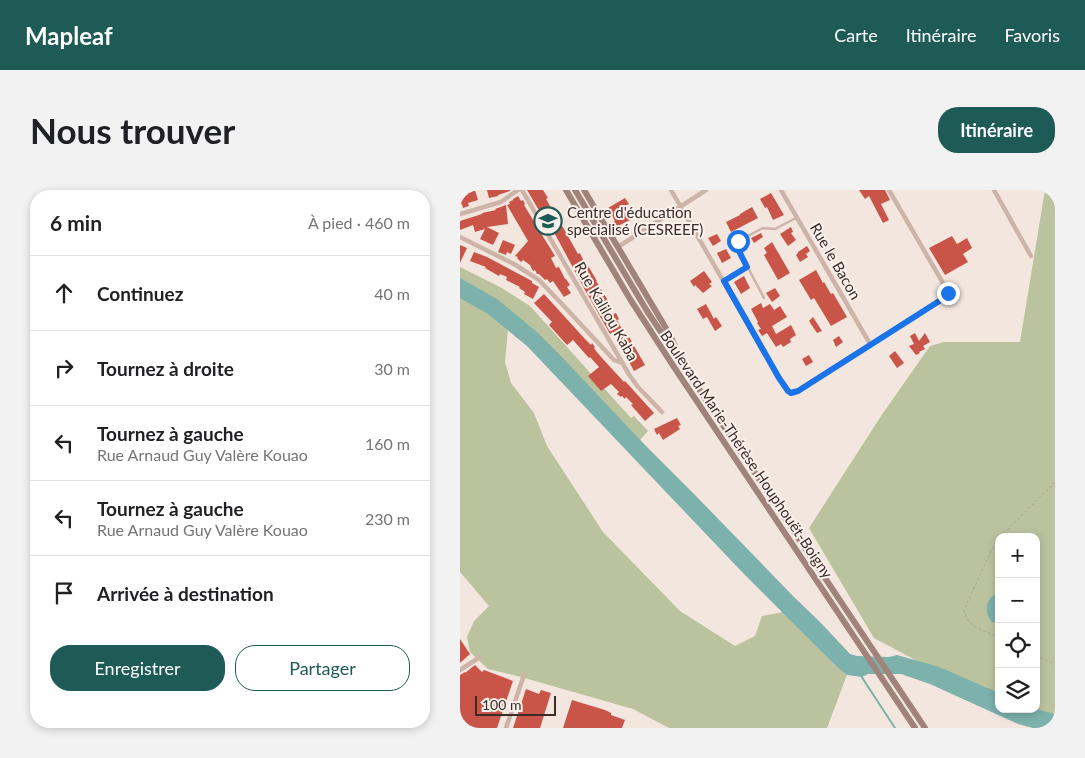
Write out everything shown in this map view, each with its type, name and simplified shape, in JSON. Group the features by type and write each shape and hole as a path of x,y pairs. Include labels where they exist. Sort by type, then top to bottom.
{"main road":[{"name":"Boulevard Marie-Thérèse Houphouët-Boigny","path":"566,190 630,299 672,364 915,728"},
{"name":"Boulevard Marie-Thérèse Houphouët-Boigny","path":"575,190 647,310 925,728"},
{"path":"584,190 670,335 680,360"}],"street":[{"path":"460,214 501,202 520,190"},
{"name":"Rue Kalilou Kaba","path":"520,190 630,376 662,412"},
{"path":"670,190 779,378 791,393 798,391 944,298 948,293 889,190"},
{"path":"618,247 706,190"},
{"name":"Rue le Bacon","path":"781,190 870,344"},
{"path":"994,190 1031,256"},
{"path":"460,237 514,264 539,280 614,360 623,364"},
{"path":"460,670 480,657"},
{"path":"506,728 524,675"}],"lane":[{"path":"764,298 736,244 738,241 762,228 775,229 796,217"},
{"path":"724,281 747,267"}],"path":[{"path":"1003,533 1055,482"},
{"path":"995,544 964,610 965,617 972,625 995,635"},
{"path":"1040,658 1055,664"}],"green space":[{"path":"1045,190 1055,190 1055,728 1040,713 1040,533 995,533 995,704 874,638 809,528 881,416 930,346 944,342 1020,342"},
{"path":"460,267 500,287 530,306 631,418 634,416 648,431 634,447 509,319 505,362 511,383 534,413 547,446 603,532 680,611 735,646 755,636 762,616 783,612 847,675 827,728 669,728 633,709 488,669 470,652 467,637 474,621 489,606 460,572"}],"water":[{"path":"460,278 497,299 538,333 850,654 889,657 897,655 939,667 995,691 995,713 1040,713 1040,710 1055,714 1055,728 1033,728 1018,724 930,684 901,674 868,674 862,677 847,675 743,573 527,346 488,314 460,298"},
{"path":"994,595 995,622 993,623 988,615 987,606 988,601"}],"building":[{"path":"460,190 475,190 478,200 468,203 469,206 463,208 462,204 460,205"},
{"path":"487,190 510,190 510,191 489,198"},
{"path":"527,190 543,190 559,222 609,302 607,305 612,315 616,313 619,319 617,320 627,338 629,337 645,365 634,371 613,332 610,334 549,223 547,224"},
{"path":"859,190 885,190 890,200 881,204 889,220 883,223 869,196 865,199"},
{"path":"771,193 784,215 773,220 767,207 765,208 760,199"},
{"path":"518,196 521,201 523,200 524,205 555,256 551,258 556,268 559,267 570,285 567,287 571,293 564,297 553,281 550,283 547,279 545,280 535,270 533,271 530,265 523,260 521,262 515,256 528,241 507,205"},
{"path":"625,198 629,204 623,207 630,220 614,228 612,223 615,221 608,208"},
{"path":"506,205 508,224 487,227 499,233 493,245 480,239 485,229 475,232 473,225 460,230 460,221"},
{"path":"752,207 758,218 731,232 726,222"},
{"path":"791,227 793,232 791,233 796,240 788,246 780,234"},
{"path":"761,233 763,237 754,243 751,238"},
{"path":"717,234 721,241 713,246 708,238"},
{"path":"952,236 957,244 967,238 972,248 963,254 968,262 945,275 929,248"},
{"path":"503,240 515,245 511,254 507,252 506,255 498,252"},
{"path":"772,242 790,273 778,280 764,255 767,253 764,248"},
{"path":"460,245 467,248 460,263"},
{"path":"807,246 810,251 806,254 808,257 800,262 796,255"},
{"path":"726,249 731,258 722,263 717,253"},
{"path":"474,252 532,281 532,283 539,287 533,299 524,294 525,292 520,287 506,280 507,277 500,274 499,276 486,267 470,261"},
{"path":"816,270 831,294 833,293 847,317 831,326 814,298 811,300 799,280"},
{"path":"704,271 712,282 709,284 712,286 703,293 695,285 694,287 690,281"},
{"path":"744,276 750,288 741,294 734,282"},
{"path":"775,288 780,296 772,302 766,293"},
{"path":"544,294 591,345 592,343 602,358 654,413 645,421 631,405 633,404 626,397 625,399 617,394 619,392 611,384 601,391 588,376 599,367 573,340 567,345 549,325 552,322 534,303"},
{"path":"761,303 763,308 770,304 774,310 780,306 787,317 772,326 776,334 791,325 796,335 790,339 791,342 783,347 781,344 776,347 767,333 762,336 758,330 761,329 751,309"},
{"path":"706,304 714,319 716,317 722,326 715,331 707,317 703,319 697,309"},
{"path":"813,317 822,331 817,333 809,321"},
{"path":"915,333 919,341 925,333 930,342 923,346 925,349 916,355 909,346 914,344 910,336"},
{"path":"839,336 843,342 836,347 833,340"},
{"path":"895,351 904,363 897,368 889,356"},
{"path":"809,355 813,362 806,366 802,359"},
{"path":"677,418 681,425 678,426 680,429 663,440 659,433 657,435 654,429"},
{"path":"460,639 470,654 460,663"},
{"path":"475,665 482,672 484,670 513,681 497,728 467,728 460,717 460,675"},
{"path":"526,689 539,694 541,690 551,693 540,728 513,728"},
{"path":"572,700 605,710 611,713 611,715 625,720 622,728 563,728"}],"waterway":[{"path":"861,676 895,728"}],"place":[{"name":"Centre d'éducation specialisé (CESREEF)","path":"548,221"}],"route":[{"path":"738,241 737,247 747,267 724,281 779,378 791,393 795,393 944,298 948,293"}]}
